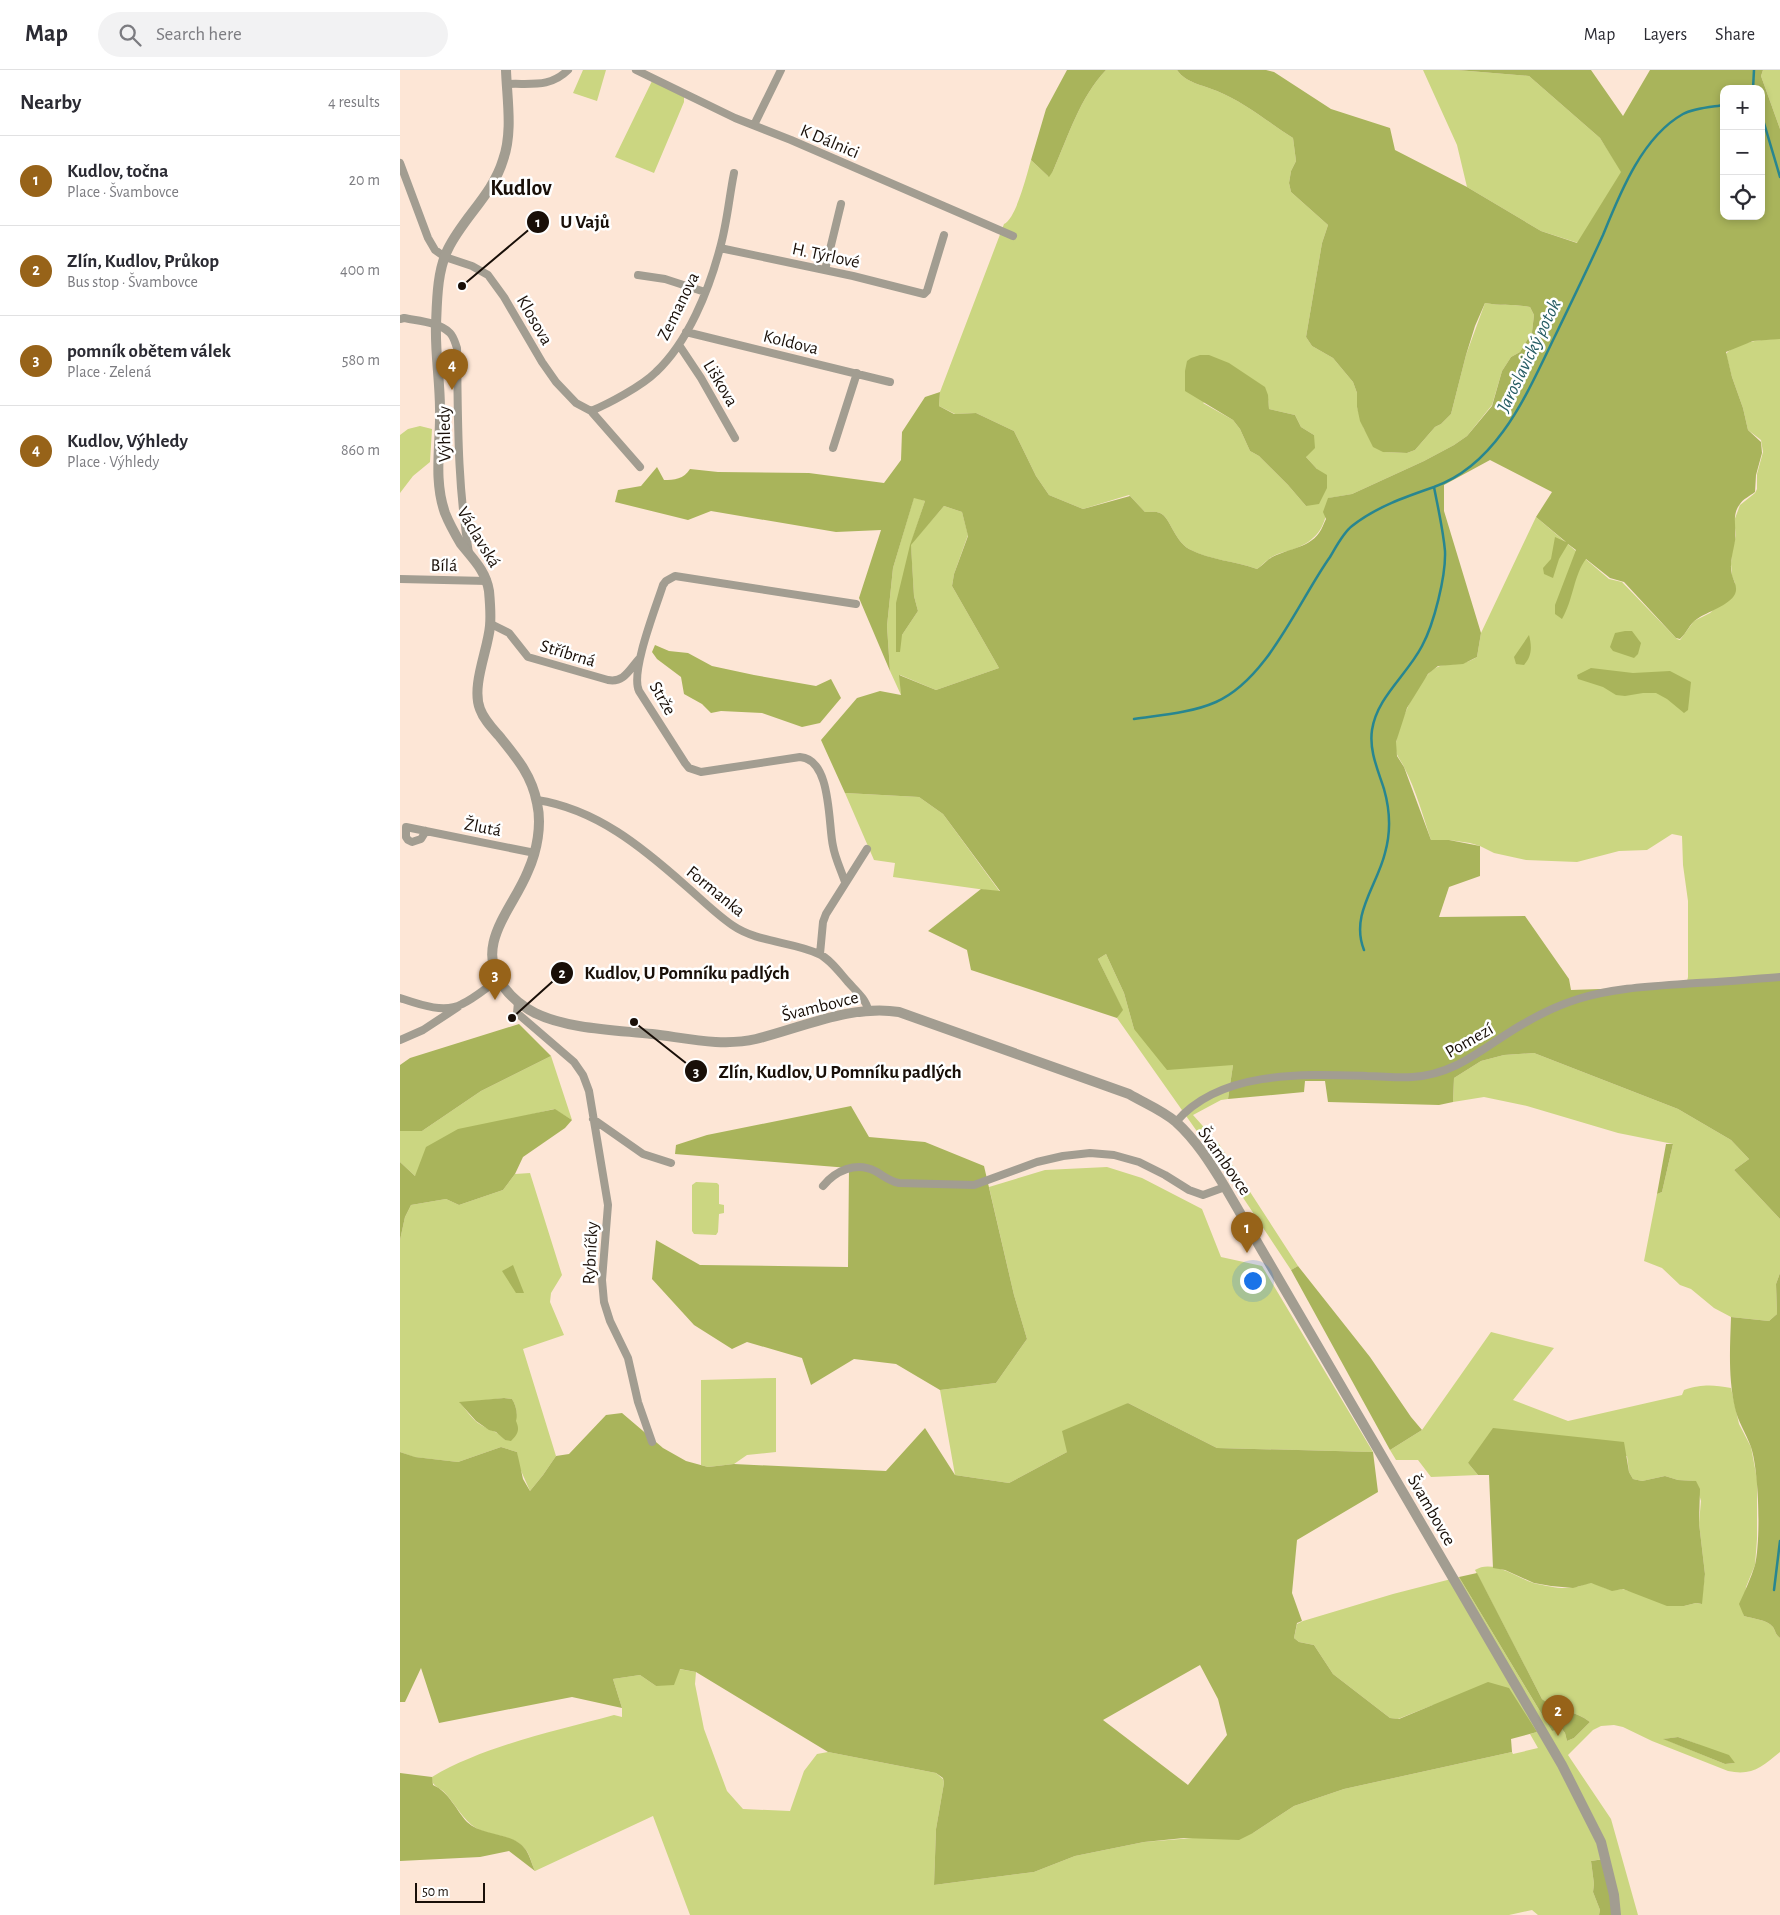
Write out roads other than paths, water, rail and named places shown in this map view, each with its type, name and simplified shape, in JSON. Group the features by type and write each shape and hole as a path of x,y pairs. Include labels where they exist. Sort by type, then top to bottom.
{"street":[{"name":"Václavská","path":"498,980 493,962 494,941 502,919 525,878 534,853 539,826 537,800 528,773 487,722 478,703 478,687 491,624 489,594 487,581 479,564 452,528 440,499 438,460 440,410 436,365 436,326 440,276 445,257 451,244 496,176 504,158 508,134 506,70"},
{"path":"507,84 549,83 559,78 568,70"},
{"name":"K Dálnici","path":"636,70 735,118 1013,236"},
{"path":"754,125 780,70"},
{"path":"400,163 428,238 435,250 445,257"},
{"name":"Zemanova","path":"591,411 601,407 655,374 679,345 705,292 720,248 734,173"},
{"path":"825,270 841,204"},
{"name":"H. Týrlové","path":"720,248 853,276 924,294 927,291 944,235"},
{"name":"Klosova","path":"445,257 472,266 488,275 504,297 538,356 556,382 576,403 591,411 640,467"},
{"path":"638,275 665,280 705,292"},
{"path":"400,319 404,318 436,326"},
{"name":"Výhledy","path":"436,326 450,332 457,348 459,471 464,526 469,553"},
{"name":"Koldova","path":"686,332 890,382"},
{"name":"Liškova","path":"679,345 701,378 735,438"},
{"path":"833,448 856,373"},
{"name":"Strže","path":"845,882 832,845 828,799 814,764 800,757 701,772 689,768 637,687 639,659 663,585 666,580 675,576 856,604"},
{"name":"Bílá","path":"400,579 487,581"},
{"name":"Stříbrná","path":"491,624 509,633 528,656 615,682 621,680 639,659"},
{"name":"Formanka","path":"537,800 566,806 620,832 660,862 733,926 745,933 820,954"},
{"name":"Žlutá","path":"426,831 534,853"},
{"path":"866,849 823,922 820,954 866,1002 868,1010"},
{"name":"Pomezí","path":"1176,1122 1185,1111 1207,1096 1251,1081 1274,1076 1412,1077 1437,1074 1476,1056 1522,1024 1578,999 1614,991 1653,986 1780,977"},
{"path":"400,1040 423,1030 498,980"},
{"name":"Švambovce","path":"498,980 518,1002 534,1013 552,1020 593,1027 723,1042 753,1040 868,1010 879,1009 899,1012 1129,1094 1176,1122 1204,1154 1225,1187 1562,1765 1601,1842 1614,1895 1616,1915"},
{"path":"400,998 442,1008 462,1005"},
{"name":"Rybníčky","path":"518,1002 518,1013 574,1062 583,1075 589,1091 608,1205 602,1280 604,1302 610,1321 628,1358 638,1402 652,1442"},
{"path":"593,1119 643,1154 672,1163"},
{"path":"823,1186 830,1177 842,1171 860,1167 875,1171 889,1181 899,1183 974,1185 1037,1162 1063,1156 1090,1153 1114,1155 1139,1162 1189,1190 1203,1195 1225,1187"}],"waterway":[{"name":"Jaroslavický potok","path":"1753,85 1754,70"},
{"name":"Jaroslavický potok","path":"1364,950 1360,925 1362,913 1381,865 1387,845 1389,829 1386,797 1373,753 1372,730 1380,707 1422,646 1431,625 1438,600 1444,573 1445,551 1434,487 1457,476 1477,461 1494,444 1509,423 1534,379 1592,260 1625,184 1644,151 1668,124 1683,114 1698,109 1720,106"},
{"path":"1765,126 1780,177"},
{"path":"1134,719 1196,709 1216,702 1235,691 1266,658 1340,540 1349,529 1361,519 1381,508 1434,487"},
{"path":"1774,1590 1780,1541"}],"place":[{"name":"U Vajů","path":"462,286"},
{"name":"Kudlov, Výhledy","path":"452,390"},
{"name":"pomník obětem válek","path":"495,1000"},
{"name":"Kudlov, U Pomníku padlých","path":"512,1018"},
{"name":"Zlín, Kudlov, U Pomníku padlých","path":"634,1022"},
{"name":"Kudlov, točna","path":"1247,1253"},
{"name":"Zlín, Kudlov, Průkop","path":"1558,1736"}],"district":[{"name":"Kudlov","path":"521,187"}]}
